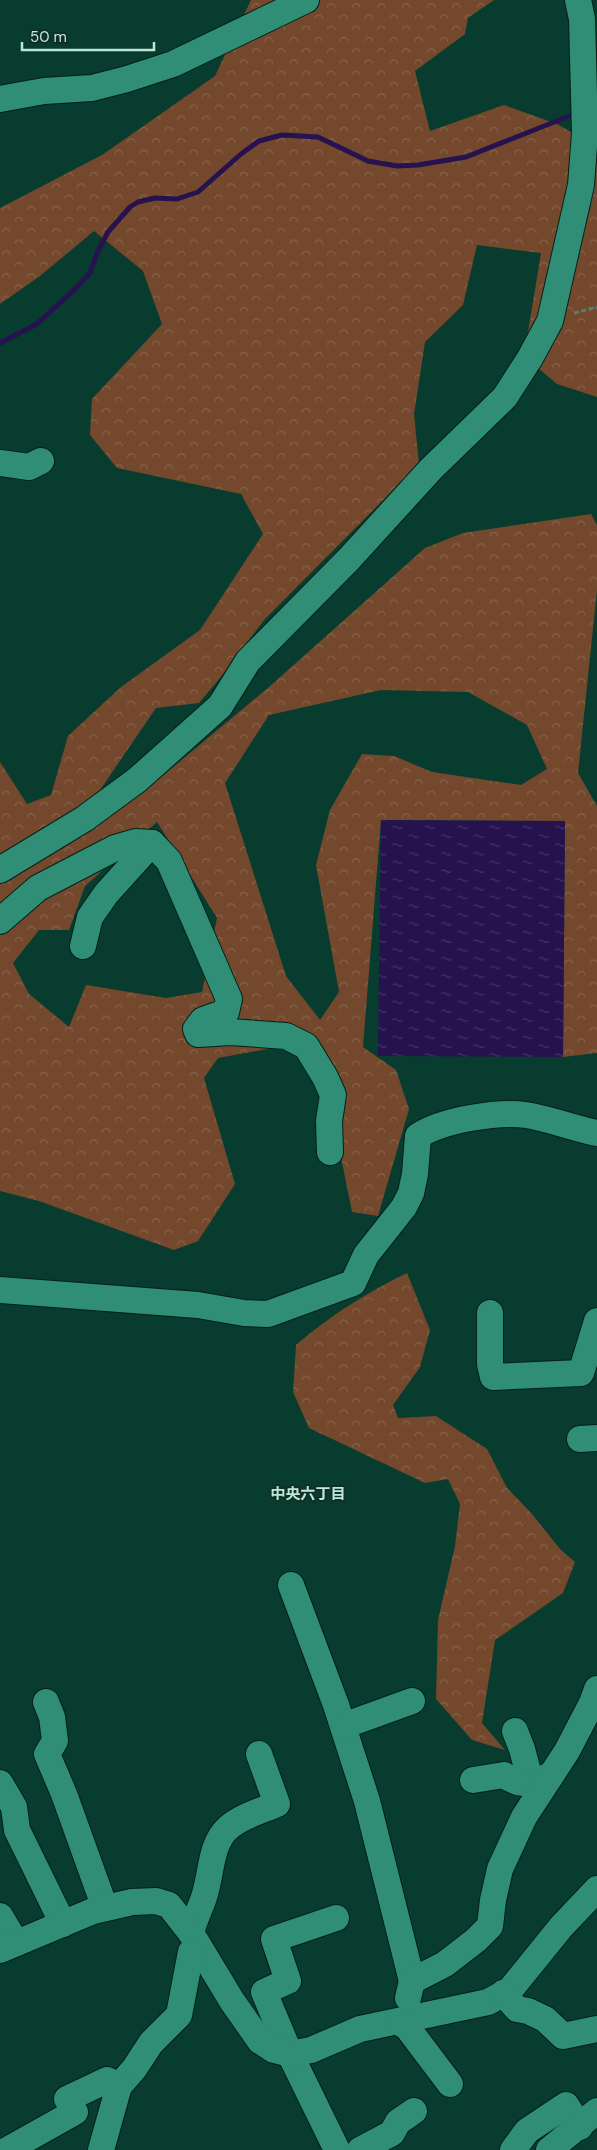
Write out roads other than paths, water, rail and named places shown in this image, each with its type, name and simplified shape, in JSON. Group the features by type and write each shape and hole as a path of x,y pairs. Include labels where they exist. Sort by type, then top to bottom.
{"street":[{"path":"0,99 44,91 92,88 173,64 306,0"},
{"path":"0,870 84,819 137,780 220,706 248,661 349,559 431,469 505,397 530,358 550,321 581,184 585,133 582,20 578,0"},
{"path":"0,463 29,467 42,461"},
{"path":"0,921 38,888 115,848 136,842 152,843 169,861 229,999 226,1012 203,1020 196,1029 198,1034 231,1032 286,1036 306,1046 325,1077 333,1095 329,1121 330,1152"},
{"path":"83,946 90,917 106,894 152,843"},
{"path":"0,1290 198,1304 244,1313 268,1314 352,1283 366,1255 404,1207 415,1174 418,1136 429,1129 462,1120 524,1115 597,1133"},
{"path":"490,1314 490,1364 494,1377 581,1373 597,1321"},
{"path":"291,1584 343,1726 367,1801 412,1981 408,2000 398,2022"},
{"path":"412,1981 445,1964 476,1940 490,1926 493,1900 500,1870 541,1779 567,1751 592,1703 597,1688"},
{"path":"343,1726 412,1700"},
{"path":"46,1702 52,1717 55,1740 47,1754 64,1794 105,1908"},
{"path":"515,1731 522,1749 541,1779"},
{"path":"101,2150 119,2086 134,2069 151,2043 179,2015 191,1942 215,1850 222,1835 229,1826 245,1817 277,1804 259,1754"},
{"path":"473,1780 504,1775 512,1781 523,1784 541,1779"},
{"path":"0,1783 14,1807 17,1830 63,1924"},
{"path":"0,1916 8,1947 93,1911 132,1902 156,1901 169,1904 191,1942 260,2041 274,2050 290,2054 311,2050 360,2029 488,2002 510,1990 561,1927 597,1889"},
{"path":"336,1918 274,1939 288,1981 264,1992 290,2054 337,2150"},
{"path":"503,1993 517,2009 545,2018 563,2036 597,2029"},
{"path":"398,2022 407,2027 450,2084"},
{"path":"7,2150 74,2112 67,2098 107,2080 119,2086"},
{"path":"513,2150 527,2131 581,2109"},
{"path":"549,2150 581,2109"},
{"path":"360,2150 392,2133 398,2122 414,2111"}],"water":[{"path":"381,820 565,821 563,1057 378,1056"}],"waterway":[{"path":"0,343 37,324 76,288 90,273 98,251 108,232 130,207 138,202 155,198 177,199 198,192 241,154 259,141 282,135 318,137 368,161 397,166 418,165 466,157 577,113"}],"district":[{"name":"中央六丁目","path":"308,1494"}]}
